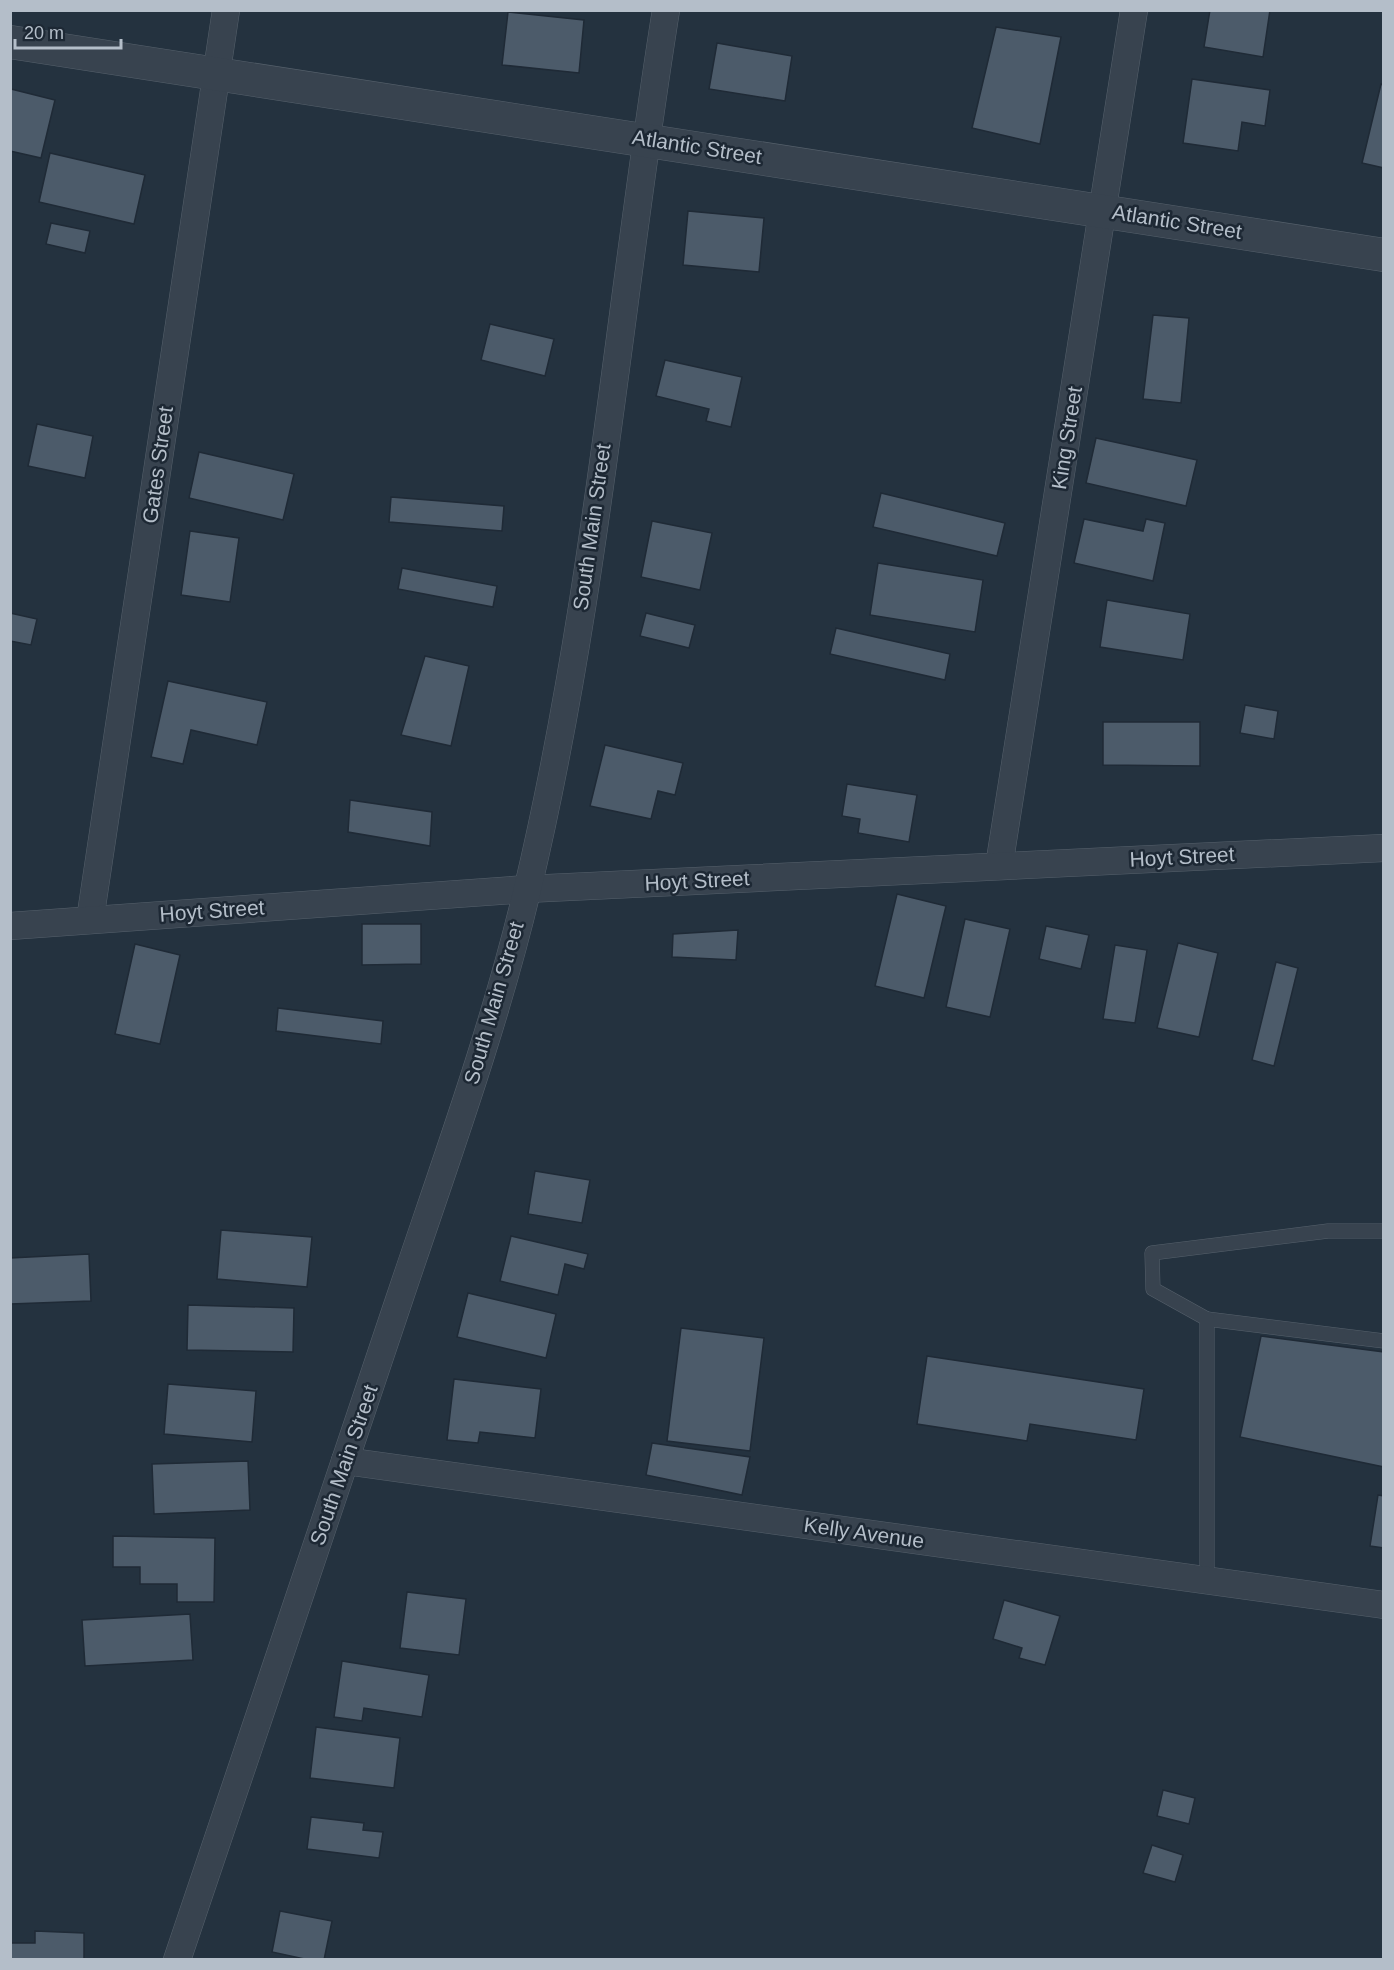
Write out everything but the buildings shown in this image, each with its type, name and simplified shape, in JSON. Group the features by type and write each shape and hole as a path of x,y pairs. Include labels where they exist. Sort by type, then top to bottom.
{"street":[{"name":"Gates Street","path":"90,920 226,10"},
{"name":"South Main Street","path":"177,1959 496,1008 527,889 563,719 585,581 666,10"},
{"name":"King Street","path":"999,866 1134,10"},
{"name":"Atlantic Street","path":"10,42 1383,255"},
{"name":"Hoyt Street","path":"10,926 527,889 1383,848"},
{"name":"Kelly Avenue","path":"345,1461 1383,1605"}],"lane":[{"path":"1383,1230 1328,1231 1152,1253 1153,1289 1207,1319 1383,1341"},
{"path":"1207,1319 1207,1580"}]}
